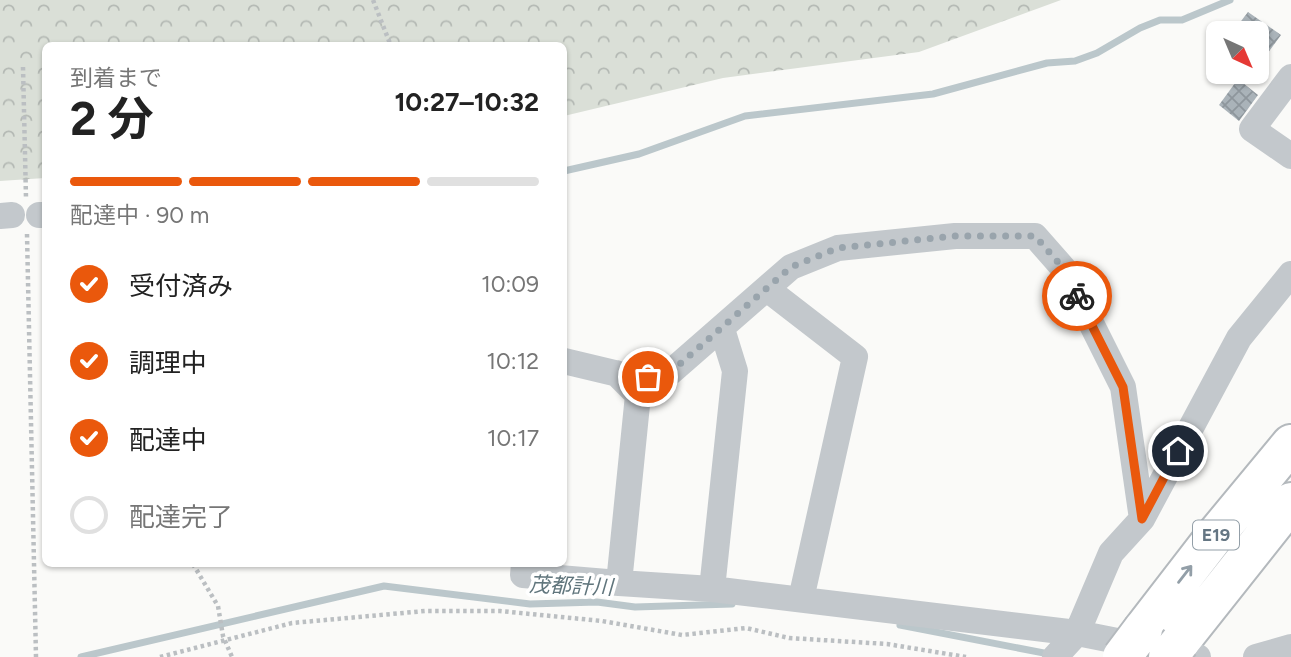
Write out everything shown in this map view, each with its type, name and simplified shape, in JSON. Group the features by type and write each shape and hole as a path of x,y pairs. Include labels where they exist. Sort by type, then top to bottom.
{"highway":[{"name":"E19","path":"1133,643 1214,537 1291,444"},
{"name":"E19","path":"1182,652 1291,502"}],"street":[{"path":"1291,77 1252,129 1291,156"},
{"path":"567,361 631,377 665,377 791,267 838,248 955,236 1035,236 1064,269 1123,387 1142,519"},
{"path":"1064,646 1111,553 1142,519 1239,338 1291,274"},
{"path":"767,289 855,357 801,599"},
{"path":"712,589 735,371 722,329"},
{"path":"615,373 638,396 619,583"},
{"path":"524,567 523,575 712,589 801,599 1064,646 1182,652"},
{"path":"1256,657 1291,647"}],"path":[{"path":"373,0 389,42"},
{"path":"23,67 36,657"},
{"path":"195,567 218,606 232,657"},
{"path":"160,657 225,638 292,623 425,611 500,611 602,621 682,635 746,628 789,638 887,644 966,657"}],"green space":[{"path":"0,0 1061,0 919,52 723,78 567,115 567,42 42,42 42,178 0,181"}],"building":[{"path":"1248,12 1261,21 1241,21"},
{"path":"1269,27 1281,35 1269,51"},
{"path":"1234,84 1244,84 1258,95 1239,121 1219,105"}],"waterway":[{"path":"567,170 639,154 745,116 933,94 1047,63 1075,61 1097,53 1140,28 1160,20 1182,20 1230,0"},
{"name":"茂都計川","path":"81,657 384,586 530,604 597,602 635,607 732,604"},
{"name":"茂都計川","path":"900,625 1049,654"}],"way so far":[{"path":"648,377 665,377 791,267 838,248 955,236 1035,236 1064,269 1077,296"}],"route":[{"path":"1077,296 1123,387 1142,519 1178,451"}]}
